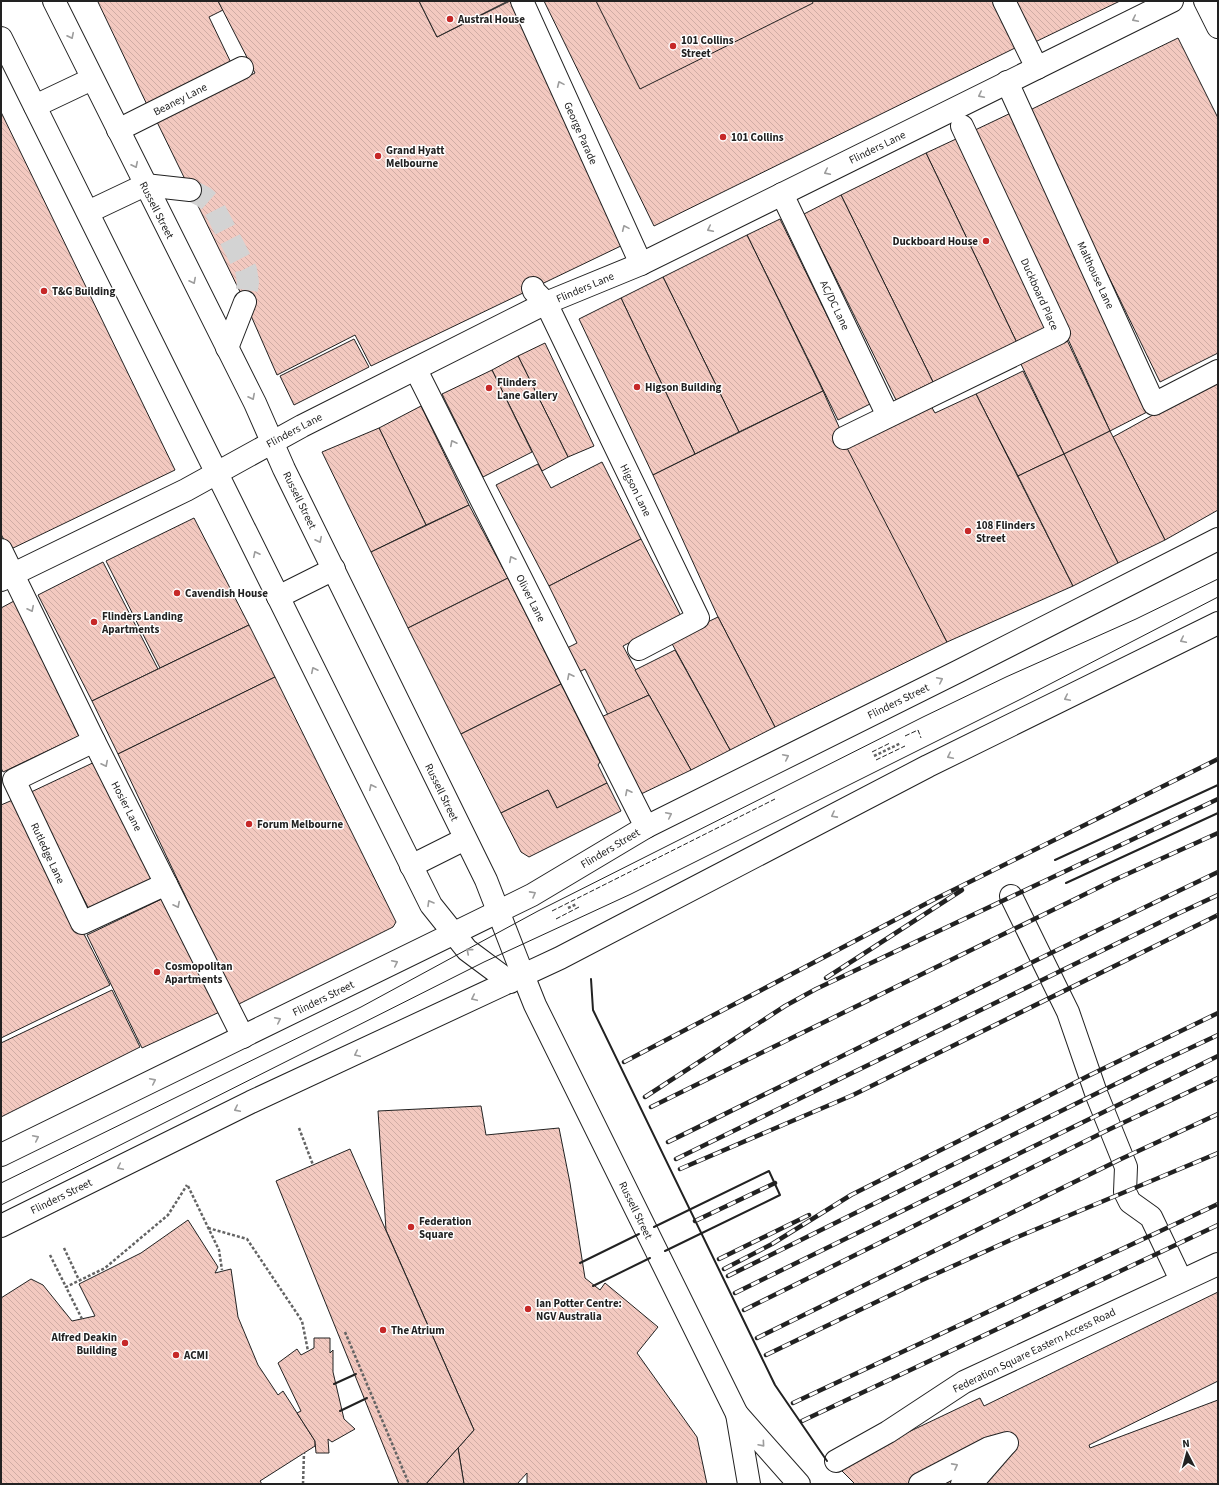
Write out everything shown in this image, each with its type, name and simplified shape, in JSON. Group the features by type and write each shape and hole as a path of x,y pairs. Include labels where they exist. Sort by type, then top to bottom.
{"main road":[{"name":"Russell Street","path":"54,1 227,348 486,880 498,911 516,979 534,1005 737,1414 799,1484"},
{"name":"George Parade","path":"522,1 641,264"},
{"path":"1004,1 1037,68"},
{"name":"Flinders Lane","path":"7,577 186,490 272,442 416,370 540,296 641,264 1172,1"},
{"path":"1205,1 1218,27"},
{"path":"1,38 431,905 467,950 516,979"},
{"name":"Beaney Lane","path":"118,130 242,68"},
{"path":"36,106 92,79"},
{"name":"Malthouse Lane","path":"1008,82 1154,404 1218,371"},
{"name":"Duckboard Place","path":"844,438 1059,333 962,126"},
{"path":"88,212 145,186 190,190"},
{"name":"AC/DC Lane","path":"782,194 888,416"},
{"name":"Higson Lane","path":"540,296 698,618 640,649"},
{"path":"227,348 245,302"},
{"name":"Oliver Lane","path":"416,370 646,826"},
{"name":"Flinders Street","path":"1,1155 532,895 646,826 966,667 1218,539"},
{"name":"Hosier Lane","path":"1,550 7,577 94,741 243,1037"},
{"path":"278,597 334,569"},
{"name":"Flinders Street","path":"1,1226 251,1102 573,951 928,766 1218,623"},
{"name":"Rutledge Lane","path":"94,741 7,784 82,923 166,884"},
{"path":"411,866 465,839"},
{"path":"1011,896 1068,1012 1096,1093 1126,1167 1125,1192 1130,1202 1151,1216 1181,1280"},
{"name":"Federation Square Eastern Access Road","path":"836,1461 888,1432 964,1382 1218,1264"},
{"name":"Russell Street","path":"737,1414 749,1484"},
{"path":"920,1484 989,1448 1007,1443 978,1476 962,1484"}],"path":[{"path":"874,756 901,743"},
{"path":"299,1128 313,1165"},
{"path":"66,1287 105,1268 168,1215 187,1185 219,1250 222,1270"},
{"path":"208,1228 247,1239 302,1320 308,1351"},
{"path":"64,1248 80,1280"},
{"path":"50,1255 82,1319"},
{"path":"345,1332 409,1484"},
{"path":"303,1484 304,1453"}],"building":[{"path":"218,1 223,10 209,17 234,69 150,111 98,2"},
{"name":"Grand Hyatt Melbourne","path":"218,1 419,1 437,37 510,1 625,244 371,366 355,335 277,375 245,302 157,122 255,73"},
{"name":"Austral House","path":"419,1 508,1 437,37"},
{"name":"101 Collins","path":"544,1 994,1 1017,47 654,226"},
{"name":"101 Collins Street","path":"596,1 812,1 813,3 640,89"},
{"path":"1012,1 1120,1 1033,43"},
{"path":"1178,38 1218,118 1218,353 1160,382 1028,111"},
{"name":"T&G Building","path":"1,112 175,470 9,550 1,534"},
{"path":"1013,112 1151,410 1110,431 973,131"},
{"name":"Duckboard House","path":"956,139 1046,329 1017,343 926,153"},
{"path":"926,153 1017,343 933,382 841,195"},
{"path":"841,195 933,382 896,400 804,214"},
{"path":"780,219 870,404 838,420 747,235"},
{"path":"747,235 823,391 739,432 663,277"},
{"path":"663,277 739,432 695,454 621,298"},
{"name":"Higson Building","path":"621,298 695,454 653,475 579,319"},
{"path":"1066,338 1110,431 1064,454 1019,360"},
{"path":"354,339 369,367 294,405 280,376"},
{"path":"545,343 594,446 568,457 518,356"},
{"path":"518,356 568,457 542,471 492,370"},
{"path":"492,370 532,452 483,477 442,394"},
{"path":"1023,371 1064,454 1018,476 976,394"},
{"path":"1218,379 1218,510 1165,540 1113,437"},
{"path":"823,391 844,438 947,642 775,727 718,617 653,475"},
{"name":"108 Flinders Street","path":"976,394 1073,586 947,642 847,448 931,406 935,413"},
{"path":"421,406 469,505 426,525 379,428"},
{"path":"379,428 426,525 371,552 322,452"},
{"path":"1110,431 1165,540 1118,563 1064,454"},
{"path":"1064,454 1118,563 1073,586 1018,476"},
{"path":"602,462 641,539 549,586 496,485 538,464 551,488"},
{"path":"469,505 508,578 408,628 371,552"},
{"name":"Cavendish House","path":"194,518 249,625 160,668 106,561"},
{"path":"641,539 681,616 623,646 649,695 608,715 585,669 577,673 565,649 577,643 549,586"},
{"path":"103,562 158,669 92,701 38,595"},
{"path":"508,578 561,684 461,734 408,628"},
{"path":"14,601 79,736 3,772 1,768 1,608"},
{"path":"718,617 775,727 730,750 670,640"},
{"path":"249,625 275,677 118,754 92,701"},
{"path":"675,650 730,750 691,770 635,670"},
{"name":"Forum Melbourne","path":"275,677 396,922 393,927 237,1005 118,754"},
{"path":"561,684 600,762 598,765 607,783 557,808 548,790 501,813 461,734"},
{"path":"649,695 691,770 639,795 597,719"},
{"path":"101,759 162,882 92,915 29,793"},
{"path":"607,783 621,811 529,857 521,852 501,813 548,790 557,808"},
{"path":"15,799 110,985 1,1038 1,805"},
{"name":"Cosmopolitan Apartments","path":"170,895 226,1009 142,1048 87,935"},
{"path":"112,990 140,1047 1,1117 1,1043"},
{"name":"Ian Potter Centre: NGV Australia","path":"481,1106 486,1135 559,1128 570,1183 585,1278 600,1290 605,1283 658,1327 637,1353 697,1437 707,1484 527,1484 527,1473 517,1484 464,1484 458,1448 474,1430 386,1230 378,1111"},
{"name":"The Atrium","path":"350,1149 474,1430 426,1484 399,1484 276,1181"},
{"name":"Alfred Deakin Building","path":"188,1220 218,1267 215,1273 231,1269 238,1317 258,1365 278,1395 283,1391 315,1441 315,1446 260,1481 262,1484 1,1484 1,1298 31,1279 43,1285 72,1321 95,1316 79,1284 141,1253"},
{"path":"1218,1292 1218,1381 1089,1445 1090,1448 1218,1400 1218,1484 855,1484 837,1466 980,1398 984,1406"},
{"path":"314,1338 330,1338 330,1353 333,1350 333,1372 344,1419 355,1429 332,1442 328,1439 329,1453 316,1453 315,1441 297,1413 301,1411 278,1363 297,1349 301,1355 314,1348"},
{"path":"458,1448 464,1484 426,1484"}],"tunnel":[{"path":"190,190 204,197 212,204 246,270 248,282 245,302"}],"tram line":[{"path":"1,1183 361,1007 538,911 923,717 1006,677 1136,619 1218,579"},
{"path":"1,1205 484,962 631,894 1023,698 1218,597"}],"railway":[{"path":"624,1062 933,900 1218,759"},
{"path":"645,1097 785,1006 816,989 1218,799"},
{"path":"651,1107 1114,880 1218,833"},
{"path":"668,1142 1011,972 1218,872"},
{"path":"826,978 962,890"},
{"path":"676,1159 1218,895"},
{"path":"680,1169 853,1095 1218,915"},
{"path":"724,1269 772,1244 851,1195 1090,1075 1218,1013"},
{"path":"728,1276 1156,1064 1218,1035"},
{"path":"735,1293 1218,1056"},
{"path":"744,1310 1110,1129 1218,1078"},
{"path":"757,1338 1121,1159 1218,1114"},
{"path":"766,1355 920,1281 1015,1238 1218,1153"},
{"path":"695,1221 775,1183"},
{"path":"793,1403 1218,1204"},
{"path":"719,1259 809,1215"},
{"path":"802,1421 1218,1225"}],"fence":[{"path":"905,736 918,730 921,738"},
{"path":"872,752 890,743"},
{"path":"876,760 905,746"},
{"path":"552,911 775,799"},
{"path":"556,919 579,907"}],"wall":[{"path":"1055,860 1218,785"},
{"path":"1066,883 1218,813"},
{"path":"591,979 593,1010 775,1385 827,1461"},
{"path":"654,1227 769,1171 780,1195 665,1251"},
{"path":"580,1263 639,1234"},
{"path":"593,1286 650,1258"},
{"path":"334,1384 356,1374"},
{"path":"340,1411 367,1398"}],"place":[{"name":"Austral House","path":"450,19"},
{"name":"101 Collins Street","path":"673,46"},
{"name":"101 Collins","path":"723,137"},
{"name":"Grand Hyatt Melbourne","path":"378,156"},
{"name":"Duckboard House","path":"986,241"},
{"name":"T&G Building","path":"44,291"},
{"name":"Higson Building","path":"637,387"},
{"name":"Flinders Lane Gallery","path":"489,388"},
{"name":"108 Flinders Street","path":"968,531"},
{"name":"Cavendish House","path":"177,593"},
{"name":"Flinders Landing Apartments","path":"94,622"},
{"name":"Forum Melbourne","path":"249,824"},
{"name":"Cosmopolitan Apartments","path":"157,972"},
{"name":"Federation Square","path":"411,1227"},
{"name":"Ian Potter Centre: NGV Australia","path":"528,1309"},
{"name":"The Atrium","path":"383,1330"},
{"name":"Alfred Deakin Building","path":"125,1343"},
{"name":"ACMI","path":"176,1355"}]}
